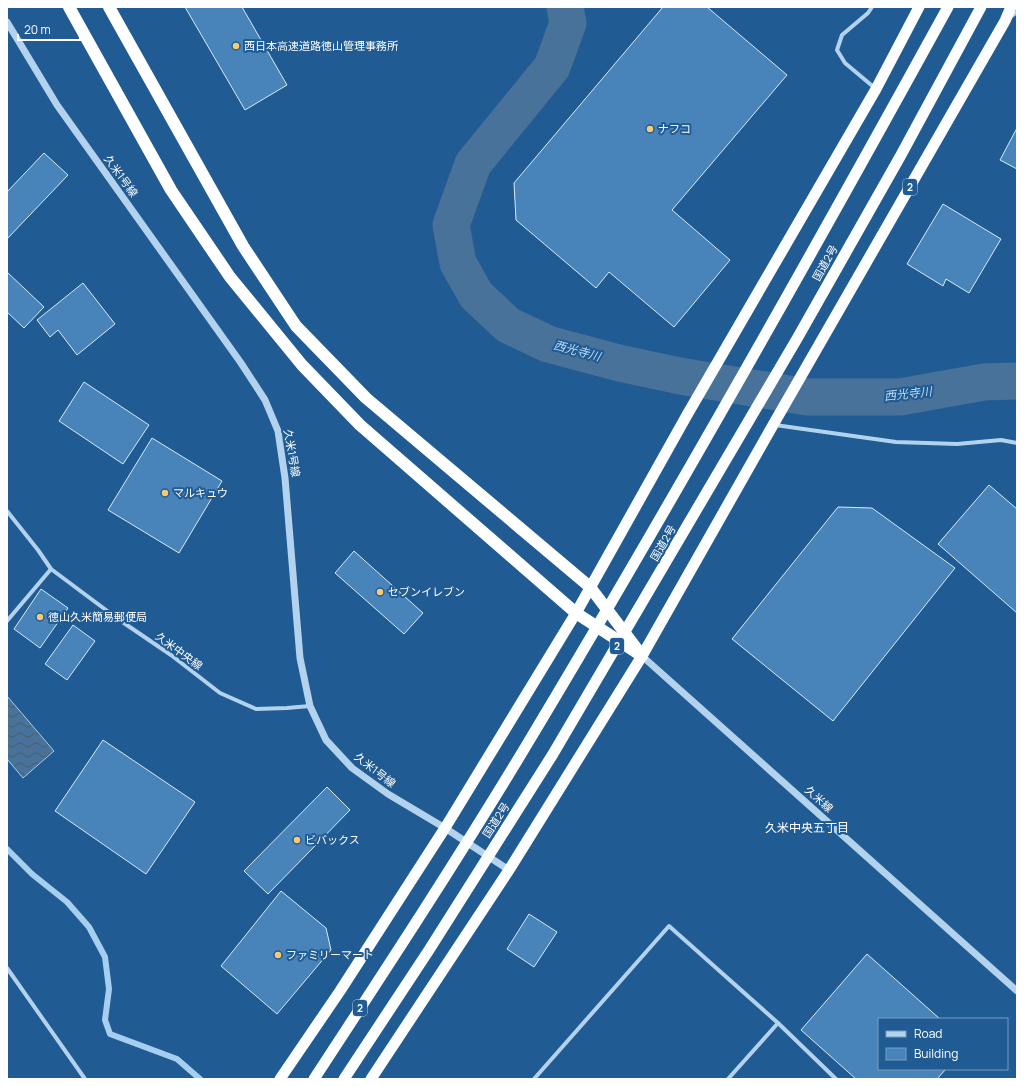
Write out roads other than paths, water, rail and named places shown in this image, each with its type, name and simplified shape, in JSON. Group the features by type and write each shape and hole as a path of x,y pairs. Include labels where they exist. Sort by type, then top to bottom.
{"highway":[{"path":"69,7 171,190 230,277 302,365 360,425 576,613 642,656"},
{"path":"109,7 242,246 296,326 366,398 590,587 642,656"},
{"name":"2","path":"280,1079 340,991 445,828 576,613 687,415 876,89 918,7"},
{"name":"国道2号","path":"314,1079 525,748 768,332 948,7"},
{"name":"国道2号","path":"344,1079 429,950 553,754 798,337 901,155 981,7"},
{"name":"2","path":"371,1079 509,870 642,656 1005,21 1011,7"}],"street":[{"path":"872,7 868,13 842,36 837,50 845,63 876,89"},
{"path":"1005,21 1017,12"},
{"name":"久米1号線","path":"7,22 57,105 242,363 265,400 278,431 285,478 300,658 310,706 326,740 352,768 388,794 445,828 509,870"},
{"path":"773,425 896,442 958,444 1001,440 1017,443"},
{"name":"久米中央線","path":"7,511 51,569 118,619 171,655 220,693 256,709 310,706"},
{"path":"7,621 51,569"},
{"name":"久米線","path":"642,656 1017,991"},
{"path":"534,1079 669,926 778,1023 836,1079"},
{"path":"7,968 85,1079"},
{"path":"728,1079 778,1023"}],"water":[{"path":"7,696 54,751 23,778 7,759"}],"waterway":[{"name":"西光寺川","path":"565,7 568,23 552,67 473,164 451,225 458,263 476,295 508,325 548,344 619,363 680,376 807,397 900,397 984,382 1017,381"},
{"path":"7,849 32,874 67,902 89,927 105,957 109,989 105,1020 110,1034 177,1059 200,1079"}],"place":[{"name":"西日本高速道路徳山管理事務所","path":"236,46"},
{"name":"ナフコ","path":"650,129"},
{"name":"マルキュウ","path":"165,493"},
{"name":"セブンイレブン","path":"380,592"},
{"name":"徳山久米簡易郵便局","path":"40,617"},
{"name":"ビバックス","path":"297,840"},
{"name":"ファミリーマート","path":"278,955"}],"district":[{"name":"久米中央五丁目","path":"807,828"}]}
